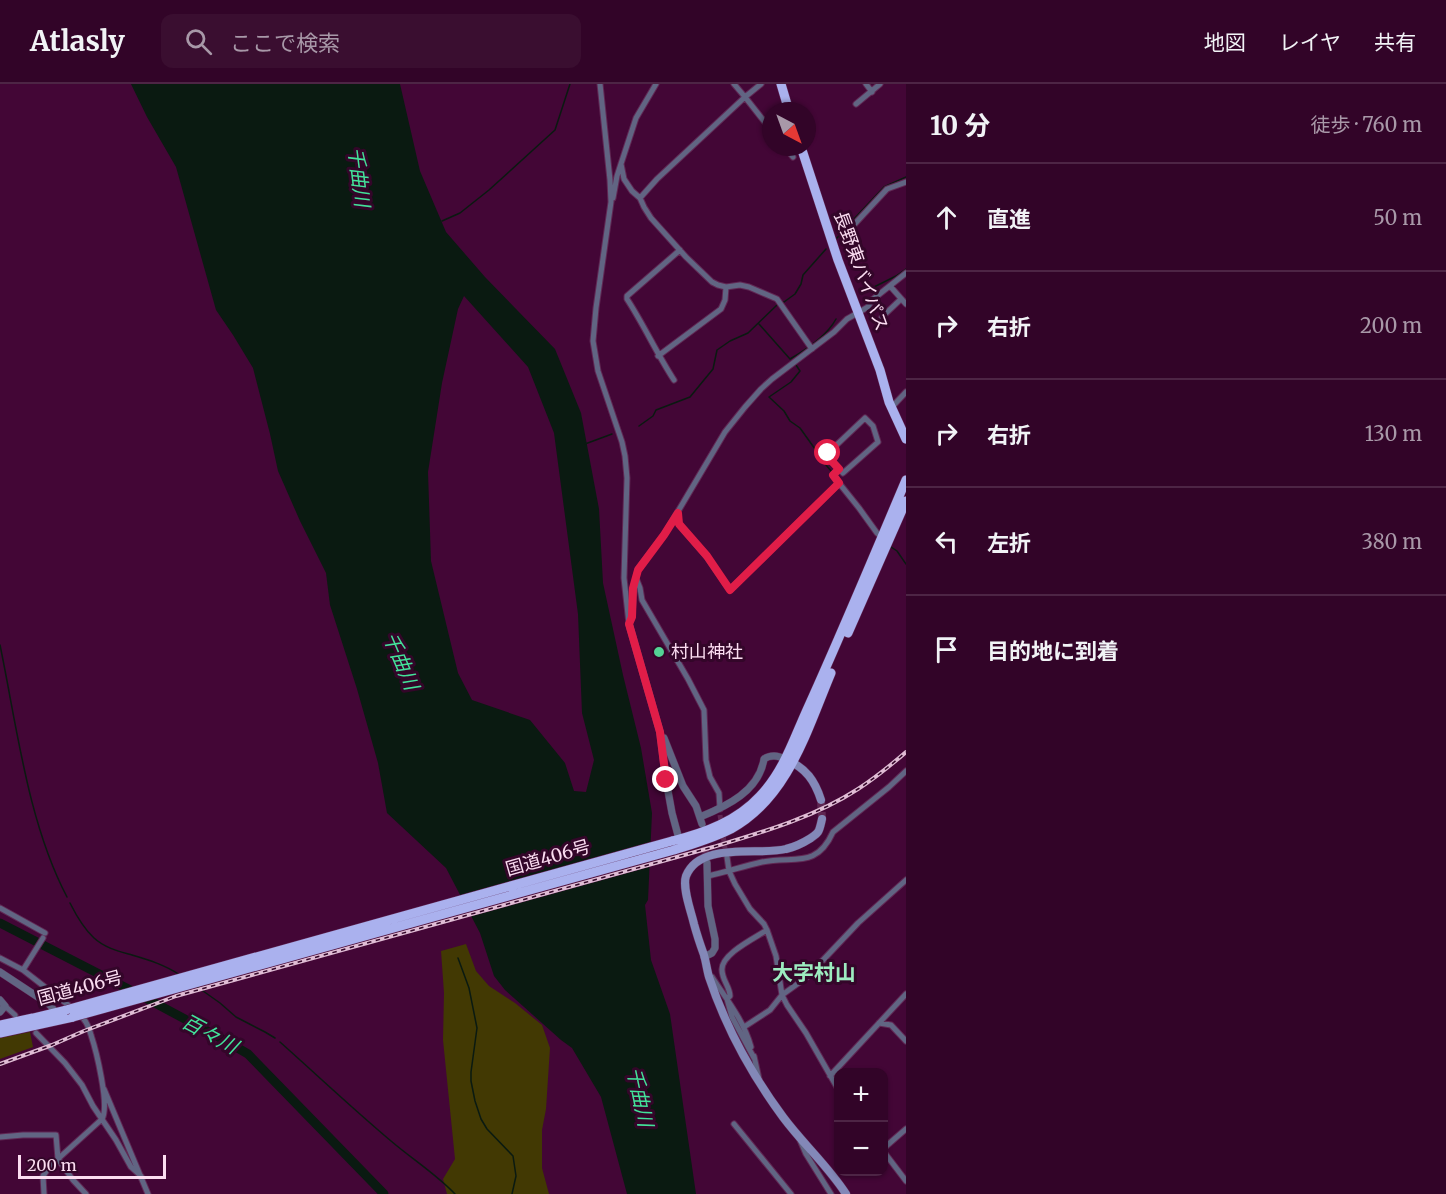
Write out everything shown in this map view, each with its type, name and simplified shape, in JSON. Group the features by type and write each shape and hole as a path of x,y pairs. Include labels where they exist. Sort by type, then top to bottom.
{"highway":[{"path":"781,84 786,102"},
{"name":"長野東バイパス","path":"804,156 838,260 880,370 891,408 906,439"},
{"name":"国道406号","path":"886,538 906,480"},
{"name":"国道406号","path":"0,1033 675,843 710,838 732,828 747,819 767,800 789,761 848,618 906,501"},
{"name":"国道406号","path":"0,1025 65,1013"}],"main road":[{"path":"789,761 803,768 811,776 821,800"},
{"path":"822,819 818,832 803,843 784,849 715,854 699,860 687,874 685,881 686,894 708,975 730,1028 760,1082 782,1115 835,1177 846,1194"}],"street":[{"path":"600,84 610,180 610,202 593,341 598,371 625,456 627,478 624,578 629,624 660,732 675,843"},
{"path":"610,202 636,118 656,84"},
{"path":"734,84 762,119"},
{"path":"640,198 657,179 761,84"},
{"path":"866,84 872,92"},
{"path":"856,104 880,84"},
{"path":"621,164 624,179 640,198 651,218 712,282 726,287 740,285 749,287 777,299 812,348"},
{"path":"843,216 851,225 887,189 906,182"},
{"path":"674,380 658,356 627,296 680,250"},
{"path":"629,624 632,617 633,588 638,570 678,513 725,432 767,384 834,332 847,319 868,307 872,300 906,273"},
{"path":"890,286 906,304"},
{"path":"658,356 721,309 725,300 726,287"},
{"path":"882,317 901,299"},
{"path":"891,408 906,392"},
{"path":"865,418 873,426 878,442 843,473 839,469 829,458 828,453 865,418"},
{"path":"839,469 833,475 876,533 886,538"},
{"path":"678,513 679,524 707,556 730,590 839,483"},
{"path":"636,578 642,600 704,710 706,760 710,777 719,794 720,812"},
{"path":"660,732 663,734 682,786 696,806 701,821 720,812 745,793 763,767 764,759 776,756 789,761"},
{"path":"708,876 762,862 793,860 815,854 829,842 833,832 906,771"},
{"path":"727,857 729,871 750,909 767,930 776,956 787,1005 834,1082"},
{"path":"704,957 712,954 715,948 715,934 708,906 707,863"},
{"path":"744,1028 770,1010 783,995 807,977 858,923 906,880"},
{"path":"0,908 44,935 23,970"},
{"path":"726,999 730,994 724,980 723,963 739,947 767,930"},
{"path":"0,958 23,970 84,1018 91,1035 103,1084 148,1194"},
{"path":"0,972 65,1013"},
{"path":"708,975 712,977 744,1028 760,1082"},
{"path":"830,1076 906,994"},
{"path":"726,999 732,1017 754,1058"},
{"path":"2,1006 15,1014"},
{"path":"879,1023 891,1025 906,1041"},
{"path":"36,1033 65,1063 82,1085 93,1106 117,1140 131,1167 141,1176"},
{"path":"44,1194 43,1176 49,1167 105,1114 103,1084"},
{"path":"734,1124 791,1194"},
{"path":"888,1145 906,1129"},
{"path":"0,1137 56,1135 58,1159 86,1194"},
{"path":"798,1136 806,1154 831,1194"},
{"path":"888,1157 906,1181"}],"shaded area":[{"path":"466,944 476,971 489,986 542,1025 550,1048 546,1109 542,1130 542,1168 549,1194 447,1194 443,1179 455,1159 443,1040 444,993 441,951"},
{"path":"30,1032 33,1047 0,1059 0,1038"}],"water":[{"name":"千曲川","path":"131,84 400,84 420,171 446,232 485,277 555,349 581,413 599,509 603,583 641,748 652,813 648,900 645,905 651,960 670,1014 696,1194 627,1194 601,1097 572,1048 505,990 494,976 480,933 446,868 387,813 378,763 330,605 326,573 278,471 253,368 216,310 176,167","holes":["464,296 528,367 554,433 578,614 582,713 594,760 586,792 574,791 565,763 530,720 472,700 458,673 431,561 428,472 442,383 458,309"]}],"pier":[{"path":"654,841 653,866 469,917 457,896"}],"waterway":[{"path":"442,221 460,213 489,190 555,130 570,84"},
{"path":"852,221 884,187 906,177"},
{"path":"837,238 849,225"},
{"path":"639,426 653,416 656,410 690,397 713,369 717,350 748,333 777,305 795,294 803,275 826,249"},
{"path":"868,290 906,269"},
{"path":"759,324 790,359 822,336 836,319"},
{"path":"796,365 800,371 791,382 769,397 784,411 790,421 800,428 815,449 820,452 832,472"},
{"path":"585,444 612,434"},
{"path":"891,547 897,551 906,564"},
{"path":"0,645 33,806 42,838 67,897"},
{"path":"70,903 83,926 98,941 112,949 157,963 180,975"},
{"name":"百々川","path":"0,923 248,1054 384,1194"},
{"path":"458,958 469,988 477,1028 471,1072 475,1101 487,1129 513,1156 516,1176 512,1194"},
{"path":"196,986 236,1017 275,1038"},
{"path":"280,1042 377,1129 455,1194"}],"tunnel":[{"path":"821,800 822,819"},
{"path":"720,815 726,855"},
{"path":"703,836 707,861"}],"railway":[{"path":"0,1064 176,996 713,847 770,829 806,816 841,799 889,767 906,752"}],"place":[{"name":"村山神社","path":"659,652"}],"district":[{"name":"大字村山","path":"814,973"}],"route":[{"path":"666,780 660,732 629,624 632,617 633,588 638,570 678,513 679,524 707,556 730,590 839,483 833,475 839,469 829,458 828,453"}]}
